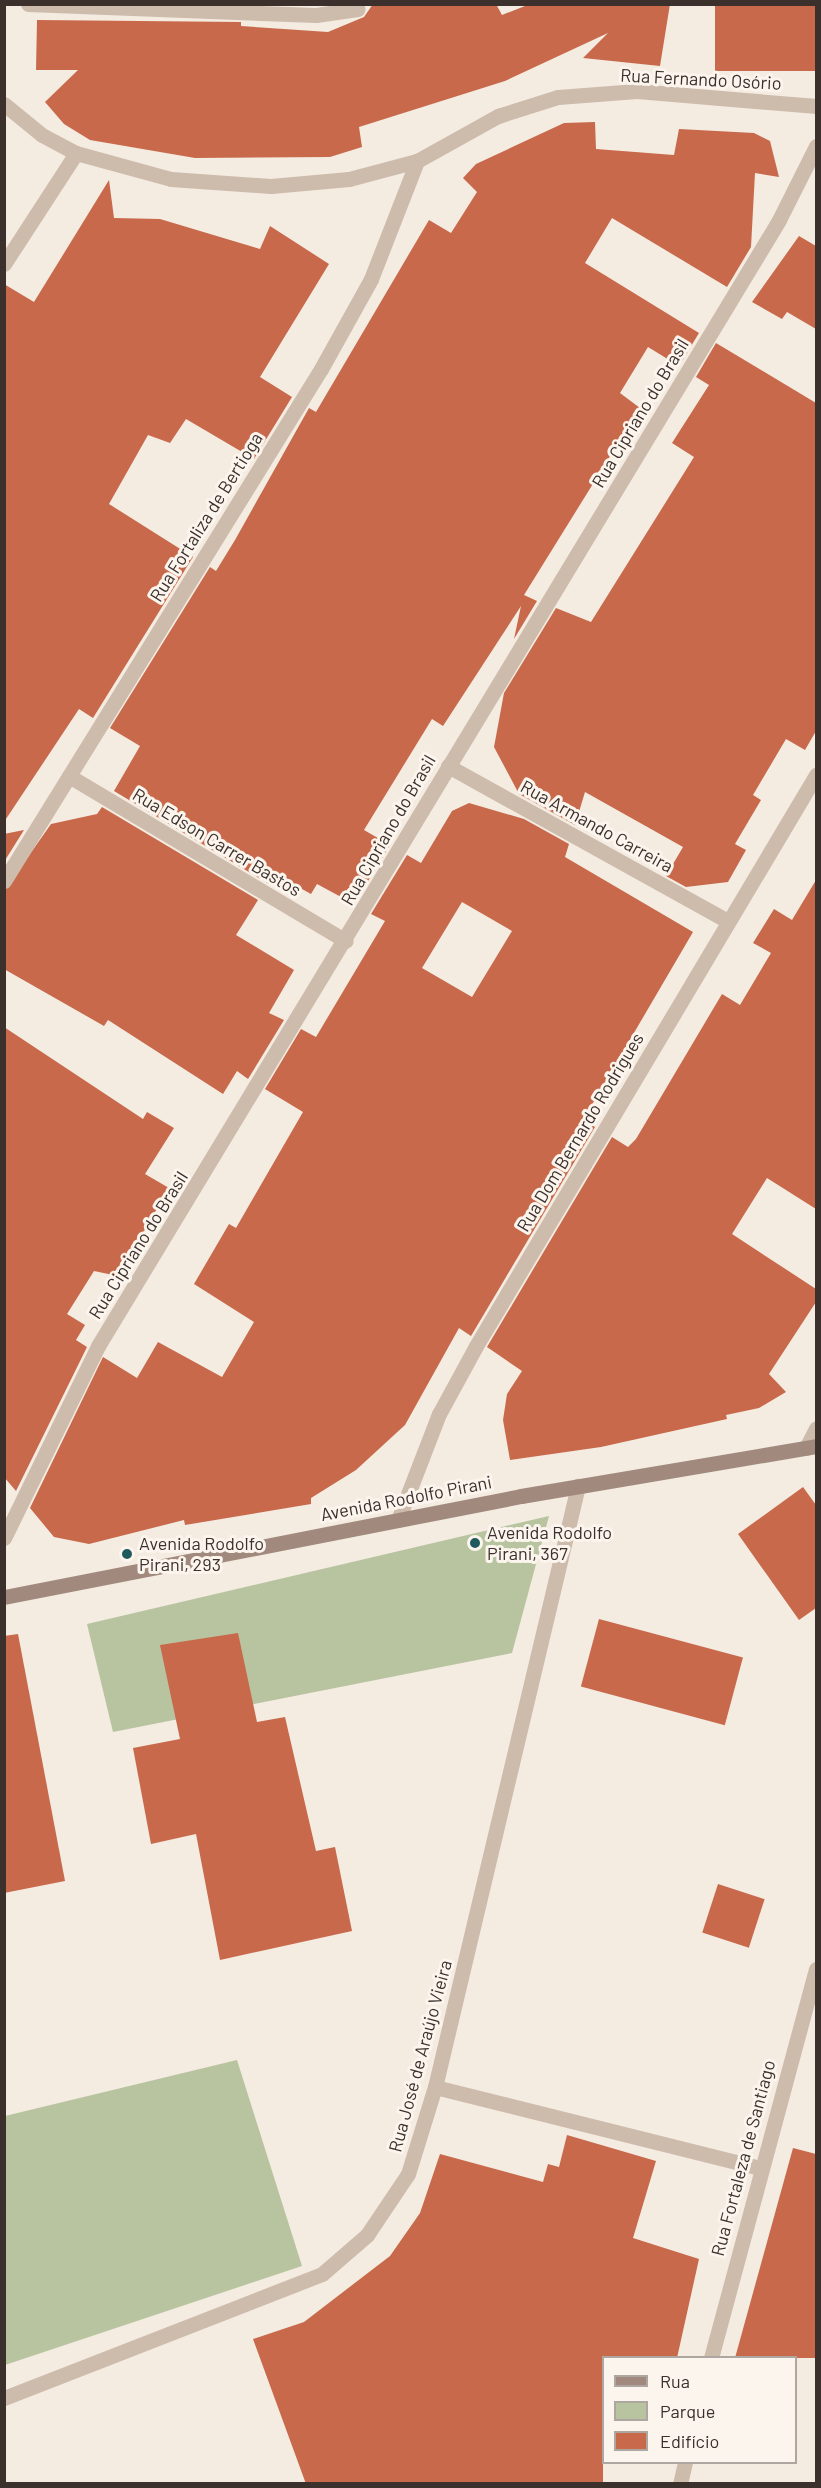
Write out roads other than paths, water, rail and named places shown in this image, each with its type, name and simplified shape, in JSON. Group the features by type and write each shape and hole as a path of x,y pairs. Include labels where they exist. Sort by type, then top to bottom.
{"main road":[{"name":"Avenida Rodolfo Pirani","path":"4,1597 578,1486 811,1447"}],"street":[{"path":"28,4 316,15 358,9"},
{"name":"Rua Fernando Osório","path":"4,104 42,135 76,153 171,179 271,186 350,179 417,161 498,116 558,97 637,91 816,106"},
{"name":"Rua Cipriano do Brasil","path":"4,1538 98,1346 346,940 448,766 779,220 816,146"},
{"path":"4,264 76,153"},
{"name":"Rua Fortaliza de Bertioga","path":"4,881 321,369 371,279 417,161"},
{"name":"Rua Armando Carreira","path":"448,766 728,921"},
{"name":"Rua Dom Bernardo Rodrigues","path":"398,1520 439,1414 476,1346 816,775"},
{"name":"Rua Edson Carrer Bastos","path":"69,776 346,940"},
{"path":"811,1447 816,1428"},
{"name":"Rua José de Araújo Vieira","path":"4,2398 238,2312 322,2274 367,2235 408,2174 435,2087 578,1486"},
{"name":"Rua Fortaleza de Santiago","path":"712,2356 759,2168 816,1969"},
{"path":"435,2087 759,2168"},
{"path":"680,2484 685,2464"}],"place":[{"name":"Avenida Rodolfo Pirani, 367","path":"475,1543"},
{"name":"Avenida Rodolfo Pirani, 293","path":"127,1554"}]}
